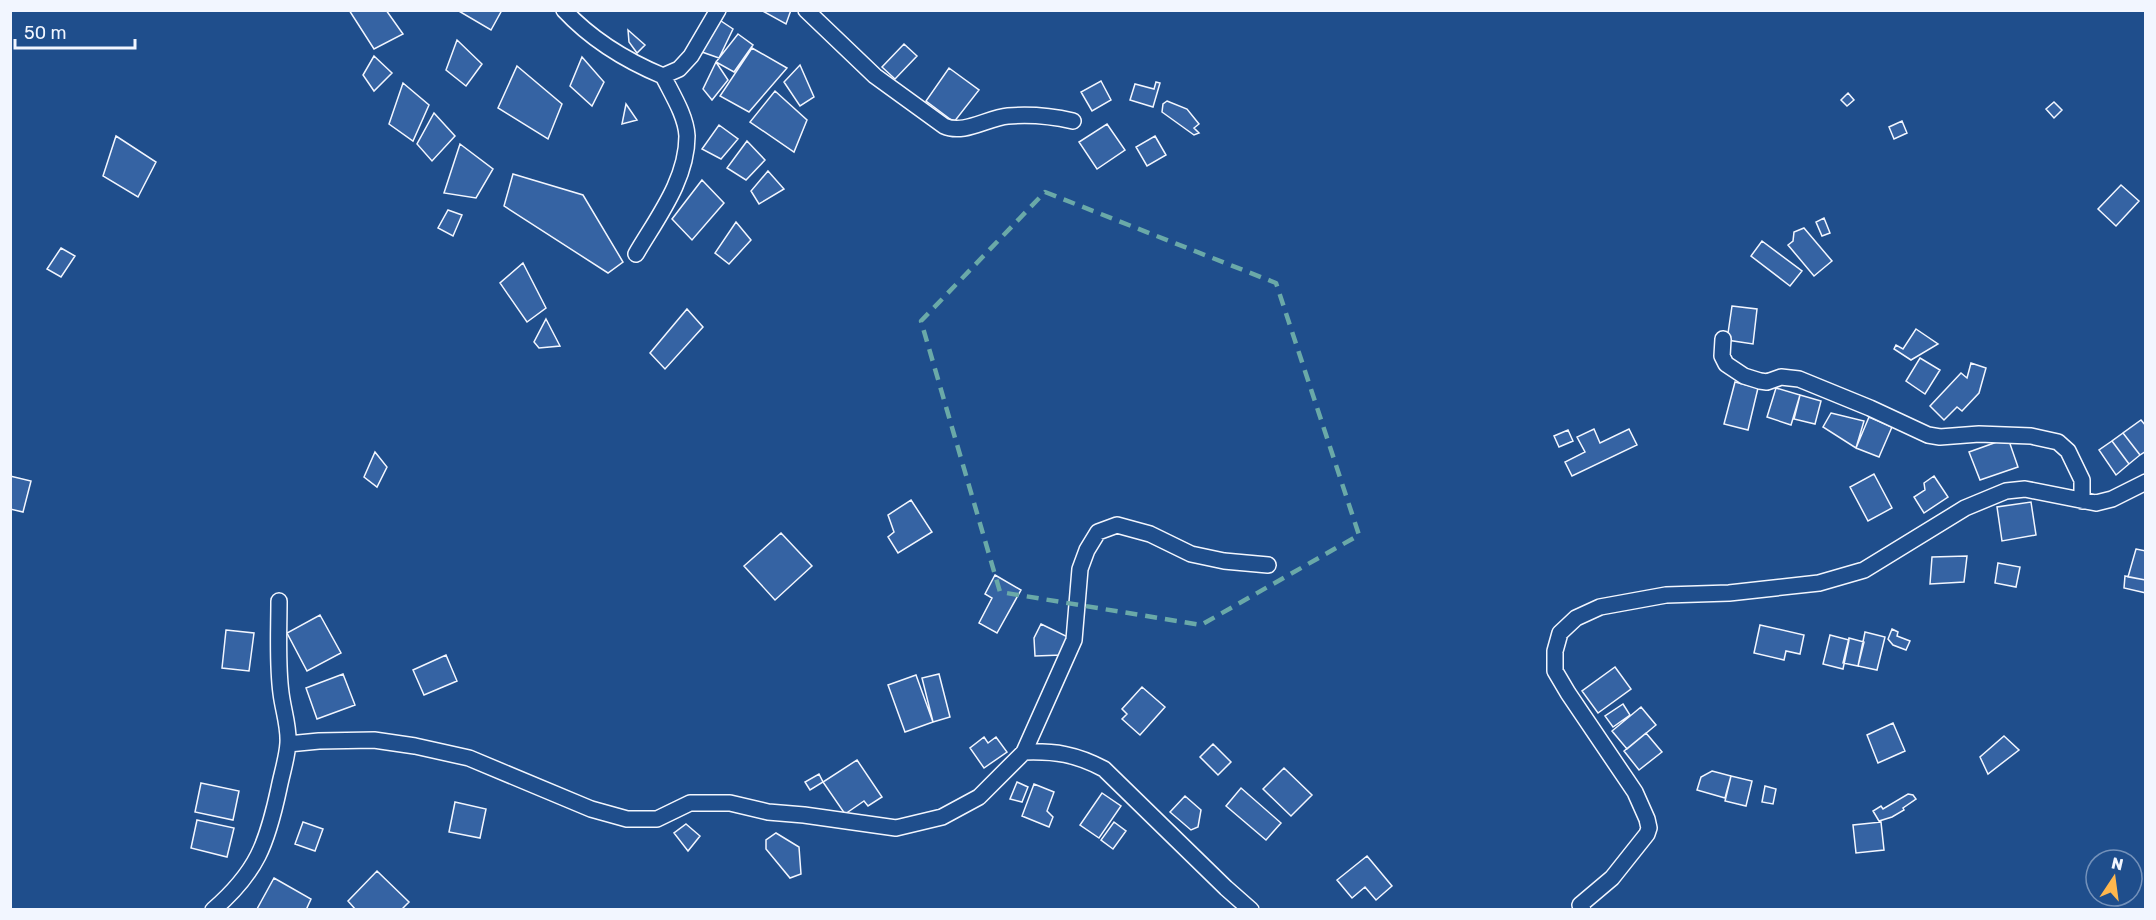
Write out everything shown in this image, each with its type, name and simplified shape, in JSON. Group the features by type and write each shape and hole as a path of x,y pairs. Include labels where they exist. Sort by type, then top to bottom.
{"street":[{"path":"564,10 587,32 628,60 663,76 678,106 687,134 679,179 636,254"},
{"path":"663,76 679,69 691,56 718,10"},
{"path":"806,10 875,76 944,126 953,130 1005,117 1043,115 1073,121"},
{"path":"1723,339 1722,356 1726,364 1744,376 1760,381 1781,377 1799,379 1928,435 1940,437 1979,434 2031,436 2058,442 2068,451 2082,480 2082,501"},
{"path":"1578,908 1612,878 1647,834 1649,823 1635,792 1555,671 1555,651 1560,633 1576,618 1600,608 1666,595 1729,592 1819,583 1864,570 1965,508 2006,491 2025,489 2096,503 2112,499 2145,482"},
{"path":"288,744 374,740 426,748 469,758 591,809 627,819 657,819 690,803 729,803 768,812 896,828 942,817 979,798 1024,752 1074,640 1080,569 1087,550 1098,532 1117,525 1150,534 1191,554 1224,561 1268,565"},
{"path":"213,909 234,892 253,868 272,821 288,744 280,693 279,601"},
{"path":"1024,752 1050,751 1083,758 1104,769 1226,888 1251,909"}],"highlighted area":[{"path":"1045,192 1276,283 1359,535 1201,625 1000,592 921,321"}],"building":[{"path":"349,10 386,10 403,34 374,49"},
{"path":"457,10 502,10 491,30"},
{"path":"761,10 791,10 786,24"},
{"path":"718,19 733,29 719,58 702,52"},
{"path":"628,30 645,45 637,53 629,42"},
{"path":"738,34 753,45 734,72 716,62"},
{"path":"457,40 482,64 466,86 446,70"},
{"path":"904,44 917,56 895,79 882,67"},
{"path":"752,48 787,68 749,112 720,96"},
{"path":"374,56 392,73 374,91 363,75"},
{"path":"582,57 604,82 592,106 570,86"},
{"path":"716,62 728,80 712,100 703,89"},
{"path":"800,65 814,97 800,106 784,82"},
{"path":"517,66 562,104 548,139 498,108"},
{"path":"949,68 979,90 954,122 926,101"},
{"path":"1101,81 1111,100 1092,111 1081,92"},
{"path":"1156,82 1160,83 1153,107 1130,100 1135,84 1154,89"},
{"path":"403,83 429,105 413,141 389,124"},
{"path":"775,91 807,120 794,152 750,122"},
{"path":"1848,93 1854,100 1847,106 1841,100"},
{"path":"1167,101 1187,109 1199,124 1194,128 1199,133 1194,135 1162,112 1163,104"},
{"path":"2054,102 2062,110 2054,118 2046,109"},
{"path":"626,104 637,120 622,124"},
{"path":"434,113 455,136 432,161 417,144"},
{"path":"1902,121 1907,133 1894,139 1889,127"},
{"path":"1107,124 1125,150 1097,169 1079,142"},
{"path":"719,125 738,139 721,159 702,149"},
{"path":"116,136 156,162 138,197 103,176"},
{"path":"1155,136 1166,155 1147,166 1136,147"},
{"path":"747,141 765,160 746,180 727,168"},
{"path":"460,144 493,169 476,198 444,193"},
{"path":"768,171 784,189 759,204 751,191"},
{"path":"513,174 583,195 623,262 608,273 504,206"},
{"path":"702,180 724,203 692,240 672,219"},
{"path":"2121,185 2139,201 2116,226 2098,209"},
{"path":"448,210 462,215 453,236 438,228"},
{"path":"1824,218 1830,233 1822,236 1816,222"},
{"path":"736,222 751,240 729,264 715,253"},
{"path":"1804,228 1832,261 1814,276 1788,245 1793,241 1794,232"},
{"path":"1762,241 1802,271 1790,286 1751,256"},
{"path":"61,248 75,256 61,277 47,269"},
{"path":"523,263 546,308 527,322 500,283"},
{"path":"1732,306 1757,309 1753,344 1727,340"},
{"path":"687,309 703,327 665,369 650,353"},
{"path":"546,319 560,346 539,348 534,342"},
{"path":"1916,329 1938,344 1911,360 1894,349 1896,345 1903,349"},
{"path":"1920,358 1940,370 1925,394 1906,381"},
{"path":"1971,363 1986,368 1979,393 1962,411 1957,407 1944,420 1930,406 1961,373 1967,378"},
{"path":"1735,382 1758,388 1748,430 1724,424"},
{"path":"1776,388 1800,395 1791,425 1767,417"},
{"path":"1800,395 1821,401 1815,424 1794,419"},
{"path":"1831,413 1864,421 1856,448 1823,427"},
{"path":"1869,417 1892,427 1879,457 1856,448"},
{"path":"2141,420 2146,426 2146,451 2140,455 2123,433"},
{"path":"1594,429 1600,443 1629,429 1637,445 1572,476 1565,462 1585,452 1577,437"},
{"path":"1568,430 1573,441 1559,447 1554,436"},
{"path":"2123,433 2140,455 2129,464 2112,441"},
{"path":"2008,438 2018,467 1980,480 1969,452"},
{"path":"2112,441 2129,464 2116,475 2099,450"},
{"path":"375,452 387,467 377,487 364,477"},
{"path":"1874,474 1892,508 1868,521 1850,487"},
{"path":"10,476 31,481 23,512 10,509"},
{"path":"1934,476 1948,497 1924,513 1914,497 1925,490 1924,483"},
{"path":"911,500 932,532 898,553 888,537 894,532 888,515"},
{"path":"2031,502 2036,535 2002,541 1997,507"},
{"path":"781,533 812,566 775,600 744,566"},
{"path":"2136,549 2146,551 2146,580 2128,577"},
{"path":"1967,556 1964,582 1930,584 1932,557"},
{"path":"1998,563 2020,567 2016,587 1995,583"},
{"path":"995,575 1021,590 997,633 979,623 992,598 985,594"},
{"path":"2125,576 2146,580 2146,593 2124,588"},
{"path":"320,615 341,653 307,671 287,633"},
{"path":"1041,624 1070,638 1062,655 1035,656 1034,638"},
{"path":"1760,625 1804,635 1800,654 1786,651 1784,660 1754,653"},
{"path":"1892,629 1898,632 1897,636 1910,641 1906,650 1893,645 1888,639"},
{"path":"226,630 254,633 249,671 222,668"},
{"path":"1865,632 1885,637 1877,670 1858,666"},
{"path":"1830,635 1849,640 1843,669 1823,664"},
{"path":"1849,638 1864,642 1858,666 1843,663"},
{"path":"446,655 457,681 424,695 413,670"},
{"path":"1615,667 1631,689 1598,713 1582,691"},
{"path":"343,674 355,705 317,719 306,688"},
{"path":"939,674 950,717 933,722 922,678"},
{"path":"916,675 933,722 905,732 888,685"},
{"path":"1142,687 1165,707 1140,735 1122,719 1127,714 1122,709"},
{"path":"1623,704 1630,715 1613,727 1605,716"},
{"path":"1641,707 1656,725 1627,749 1612,731"},
{"path":"1893,723 1905,751 1878,763 1867,735"},
{"path":"1646,733 1662,752 1639,770 1624,751"},
{"path":"2004,736 2019,750 1988,774 1980,757"},
{"path":"984,737 988,743 996,737 1007,752 984,768 970,748"},
{"path":"1213,744 1231,762 1218,775 1200,757"},
{"path":"857,760 882,797 868,806 864,801 845,814 823,782"},
{"path":"1284,768 1312,795 1291,816 1263,789"},
{"path":"1712,771 1731,776 1725,798 1697,790 1701,777"},
{"path":"819,774 823,782 810,790 805,782"},
{"path":"1731,776 1752,781 1746,806 1725,801"},
{"path":"1017,782 1028,787 1022,802 1010,799"},
{"path":"201,783 239,791 233,820 195,812"},
{"path":"1034,784 1054,792 1047,811 1053,817 1049,827 1022,816"},
{"path":"1765,786 1776,789 1773,804 1762,802"},
{"path":"1241,788 1281,823 1266,840 1226,806"},
{"path":"1102,793 1121,806 1099,838 1080,825"},
{"path":"1908,794 1913,795 1916,799 1903,808 1904,810 1879,821 1873,811 1881,806 1883,809"},
{"path":"1185,796 1201,810 1198,827 1191,830 1170,812"},
{"path":"455,802 486,809 480,838 449,832"},
{"path":"197,820 234,828 227,857 191,848"},
{"path":"303,822 323,829 315,851 295,844"},
{"path":"1114,822 1126,831 1113,849 1101,840"},
{"path":"1881,822 1884,850 1856,853 1853,825"},
{"path":"686,824 700,836 688,851 674,833"},
{"path":"776,833 799,847 801,874 790,878 766,849 766,840"},
{"path":"1367,856 1392,886 1376,900 1365,887 1352,898 1337,880"},
{"path":"377,871 409,902 401,910 356,910 348,901"},
{"path":"274,878 311,899 306,910 257,909"}]}
